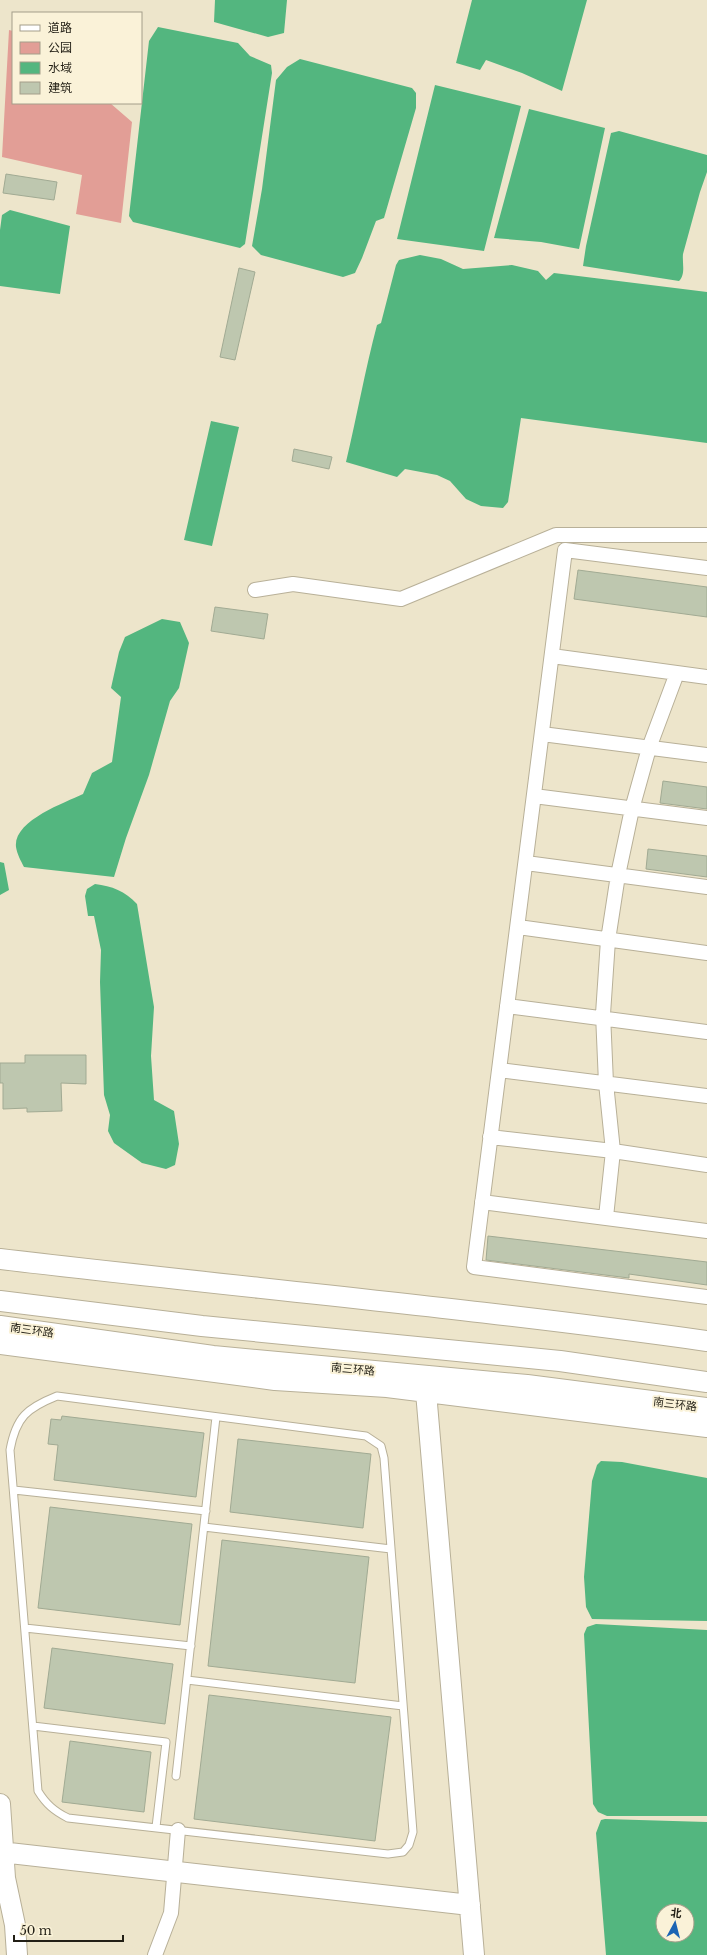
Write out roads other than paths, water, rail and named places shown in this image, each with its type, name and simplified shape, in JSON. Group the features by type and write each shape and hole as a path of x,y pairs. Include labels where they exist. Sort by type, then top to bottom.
{"street":[{"path":"255,590 293,584 320,586 402,599 556,535 707,535"},
{"path":"707,568 565,550 474,1267 707,1297"},
{"path":"552,656 707,676"},
{"path":"606,1218 613,1151 606,1083 604,1018 608,940 618,875 632,808 649,748 678,673"},
{"path":"542,734 707,755"},
{"path":"534,796 707,818"},
{"path":"526,863 707,887"},
{"path":"518,927 707,953"},
{"path":"507,1006 707,1032"},
{"path":"499,1070 707,1096"},
{"path":"490,1137 613,1151 707,1165"},
{"path":"482,1202 707,1231"},
{"path":"0,1260 536,1318 707,1341"},
{"path":"0,1301 202,1326 560,1361 707,1382"},
{"name":"南三环路","path":"0,1326 214,1356 527,1385 707,1408"},
{"path":"0,1344 276,1380 386,1387 707,1426"},
{"path":"426,1392 474,1955"},
{"path":"0,1804 1,1853 15,1925 17,1955"},
{"path":"156,1955 170,1913 178,1830"},
{"path":"1,1853 470,1905"}],"lane":[{"path":"57,1396 216,1417 366,1436 381,1446 384,1458 413,1832 409,1845 403,1852 388,1854 68,1818 56,1812 44,1801 38,1791 10,1450 13,1435 18,1424 31,1407 57,1396"},
{"path":"176,1776 216,1417"},
{"path":"14,1490 206,1511"},
{"path":"204,1527 391,1549"},
{"path":"25,1628 191,1646"},
{"path":"187,1680 404,1706"},
{"path":"33,1726 180,1744"},
{"path":"156,1827 166,1742"}],"water":[{"path":"215,0 287,0 284,33 268,37 214,22"},
{"path":"472,0 587,0 562,91 522,73 486,60 480,70 456,63"},
{"path":"158,27 238,43 250,56 271,65 272,73 245,244 240,248 133,222 129,216 149,41"},
{"path":"300,59 412,88 416,93 416,108 384,218 376,221 355,273 343,277 261,255 252,246 262,189 276,80 287,67"},
{"path":"435,85 521,106 484,251 397,239"},
{"path":"529,109 605,128 579,249 541,242 494,238"},
{"path":"619,131 707,155 707,172 683,254 683,272 679,281 583,266 611,133"},
{"path":"10,210 70,226 60,294 0,286 0,230 2,215"},
{"path":"420,255 441,259 463,269 512,265 538,271 546,280 554,273 707,292 707,443 521,418 508,502 503,508 481,506 466,499 450,481 437,475 405,469 397,477 346,462 377,325 381,323 396,265 399,260"},
{"path":"211,421 239,427 212,546 184,540"},
{"path":"162,619 180,622 189,643 179,688 170,701 149,775 126,838 114,877 24,867 16,847 17,838 23,829 41,814 83,794 92,773 112,762 121,697 111,688 119,652 125,637"},
{"path":"0,862 4,863 9,890 0,895"},
{"path":"95,884 118,890 137,904 154,1007 151,1056 154,1100 174,1111 179,1144 175,1165 166,1169 142,1163 114,1143 108,1131 110,1115 104,1095 100,982 101,950 94,916 88,916 85,896 87,889"},
{"path":"601,1461 622,1462 707,1478 707,1621 592,1619 586,1607 584,1577 592,1481 597,1465"},
{"path":"596,1624 707,1630 707,1816 607,1816 598,1812 593,1804 584,1634 587,1627"},
{"path":"605,1819 707,1822 707,1955 606,1955 596,1833 601,1820"}]}
